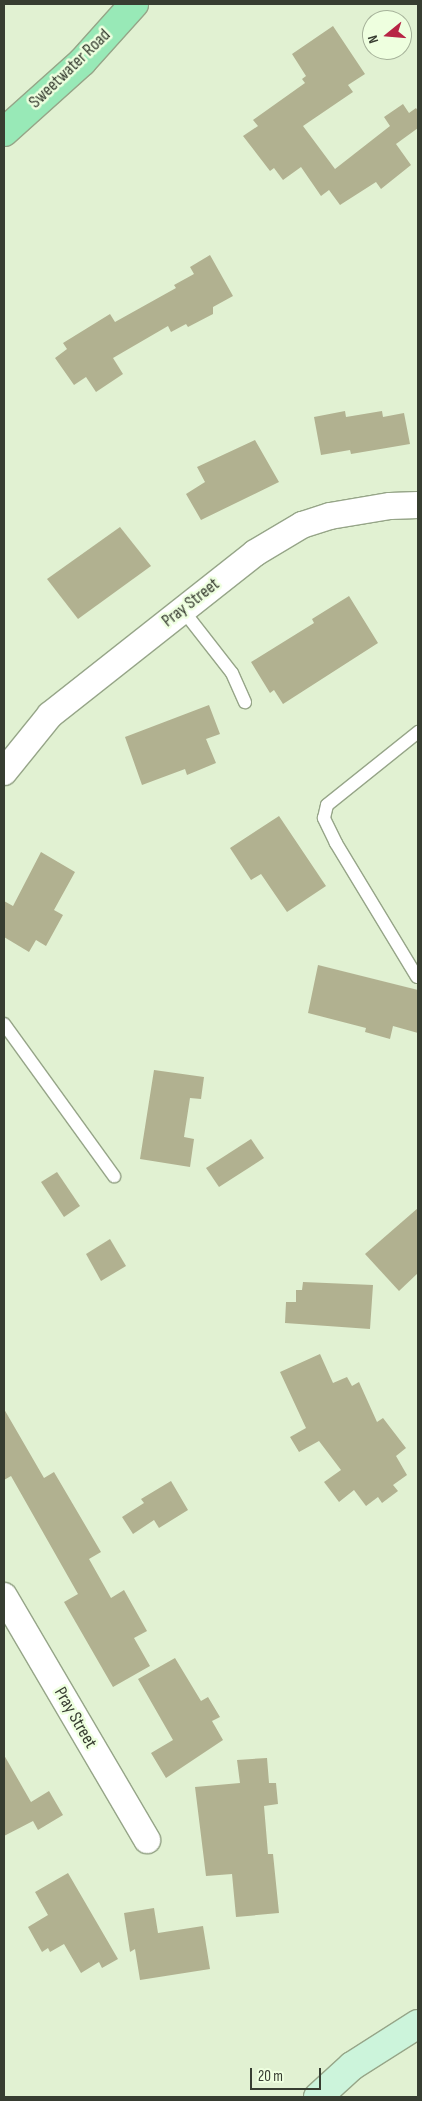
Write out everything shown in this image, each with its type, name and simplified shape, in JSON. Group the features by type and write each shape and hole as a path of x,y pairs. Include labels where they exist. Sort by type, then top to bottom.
{"main road":[{"name":"Sweetwater Road","path":"4,132 82,62 134,4"}],"street":[{"name":"Pray Street","path":"4,772 50,715 255,553 302,525 360,510 418,505"},
{"name":"Pray Street","path":"4,1596 147,1840"},
{"path":"318,2097 352,2066 418,2024"}],"lane":[{"path":"182,609 232,673 245,702"},
{"path":"417,977 336,843 324,818 327,805 418,732"},
{"path":"4,1024 114,1176"}],"building":[{"path":"333,26 365,74 348,85 353,92 303,126 335,169 390,126 384,117 403,104 409,113 416,108 418,111 418,128 396,144 411,165 381,189 376,182 340,205 329,190 321,196 301,167 283,180 274,168 270,171 243,136 258,126 253,120 305,83 302,79 306,76 292,54"},
{"path":"210,255 233,296 213,307 213,314 188,327 186,324 171,332 168,326 113,358 123,374 96,392 86,377 74,385 55,358 67,349 63,343 110,314 115,322 176,288 174,285 194,274 190,267"},
{"path":"345,411 346,417 382,411 383,417 404,413 410,444 351,454 350,450 321,455 314,417"},
{"path":"255,440 279,482 201,520 186,494 205,482 197,467"},
{"path":"120,527 151,566 78,619 47,579"},
{"path":"349,596 378,643 283,704 274,690 270,693 251,662 314,623 312,619"},
{"path":"209,705 220,734 206,739 216,763 187,775 185,769 142,785 125,737"},
{"path":"279,816 326,886 287,912 261,874 251,880 230,848"},
{"path":"41,852 75,872 54,910 63,915 46,946 36,940 29,952 4,937 4,901 13,906"},
{"path":"318,965 418,990 418,1033 393,1026 390,1039 365,1032 366,1028 308,1013"},
{"path":"154,1070 204,1077 201,1099 190,1098 184,1137 194,1139 190,1167 140,1159"},
{"path":"251,1139 264,1158 219,1187 206,1168"},
{"path":"57,1172 80,1206 64,1217 41,1182"},
{"path":"418,1208 418,1273 399,1291 365,1254"},
{"path":"110,1239 126,1266 101,1281 86,1254"},
{"path":"303,1282 373,1285 370,1329 285,1323 286,1302 296,1302 296,1290 302,1290"},
{"path":"320,1354 333,1383 347,1377 352,1386 359,1382 377,1422 383,1418 406,1448 396,1456 407,1475 393,1485 398,1491 382,1503 378,1497 366,1506 354,1490 339,1502 324,1482 341,1470 319,1441 299,1452 290,1437 306,1428 280,1372"},
{"path":"4,1409 44,1478 54,1472 101,1552 89,1559 111,1598 124,1590 147,1631 134,1638 150,1666 113,1687 64,1602 78,1594 11,1476 4,1480"},
{"path":"171,1481 188,1510 159,1528 154,1520 133,1534 122,1517 144,1503 141,1499"},
{"path":"175,1658 201,1701 208,1697 220,1717 212,1721 223,1740 166,1778 151,1753 173,1740 138,1679"},
{"path":"4,1755 31,1802 49,1791 63,1815 38,1830 33,1821 4,1836"},
{"path":"267,1758 269,1783 276,1783 278,1804 264,1806 268,1854 273,1854 279,1913 236,1917 232,1874 206,1876 195,1787 240,1783 237,1760"},
{"path":"68,1873 118,1959 102,1968 99,1962 81,1973 64,1944 50,1952 48,1948 42,1952 28,1927 48,1915 35,1892"},
{"path":"154,1908 158,1933 203,1926 210,1969 140,1980 135,1949 130,1952 124,1913"}]}
